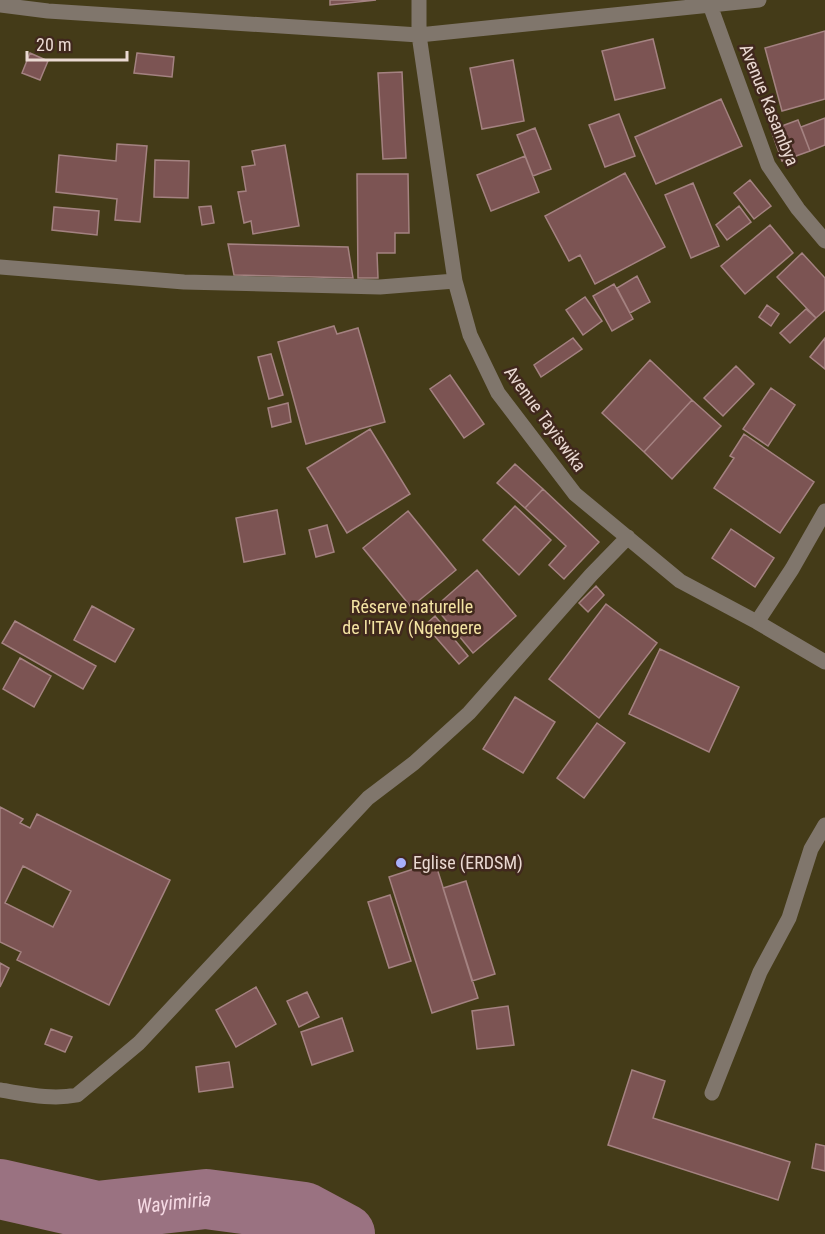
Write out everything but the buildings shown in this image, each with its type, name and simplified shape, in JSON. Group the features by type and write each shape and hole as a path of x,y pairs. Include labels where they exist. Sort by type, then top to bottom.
{"street":[{"name":"Avenue Tayiswika","path":"418,0 419,35 455,281 470,335 498,393 575,494 680,581 825,662"},
{"path":"0,5 419,35 759,0"},
{"name":"Avenue Kasambya","path":"710,5 768,165 798,209 825,241"},
{"path":"0,267 207,282 380,287 455,281"},
{"path":"757,622 825,511"},
{"path":"0,1090 42,1097 77,1095 139,1043 368,798 414,763 469,713 591,575 628,537"},
{"path":"712,1093 760,972 789,918 811,849 825,825"}],"green space":[{"name":"Réserve naturelle de l'ITAV (Ngengere","path":"0,0 825,0 825,1234 0,1234"}],"waterway":[{"name":"Wayimiria","path":"0,1189 97,1211 206,1199 304,1212 345,1234"}],"place":[{"name":"Eglise (ERDSM)","path":"401,863"}]}
